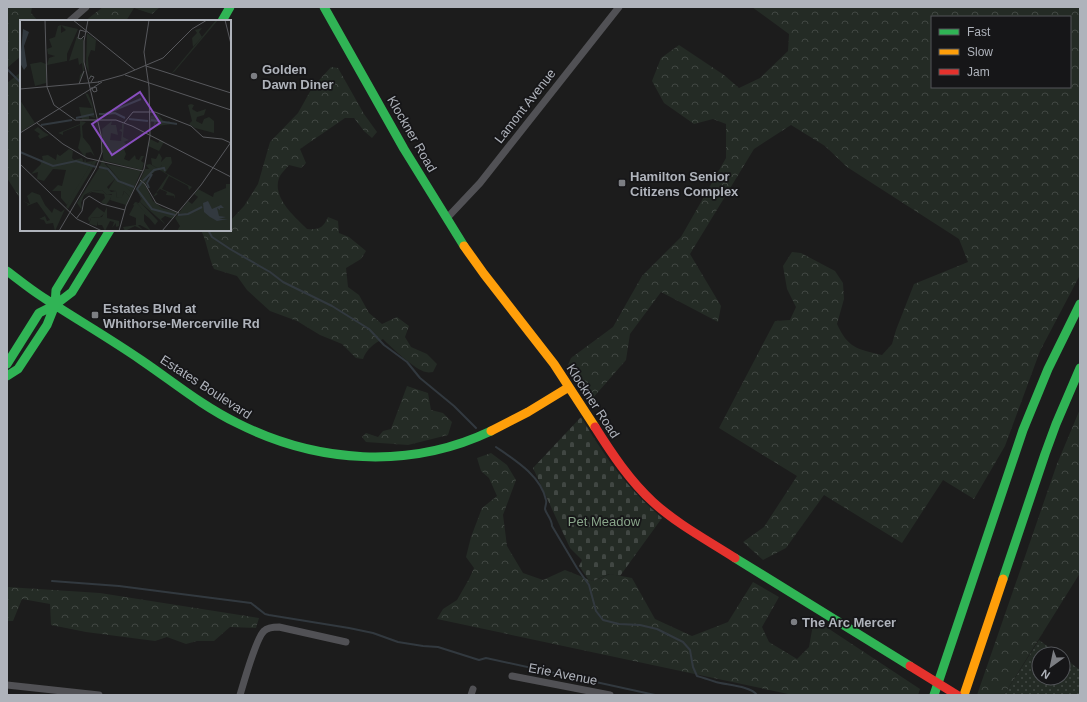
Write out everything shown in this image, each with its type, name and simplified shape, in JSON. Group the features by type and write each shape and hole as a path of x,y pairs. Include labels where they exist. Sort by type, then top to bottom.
{"main road":[{"path":"223,20 230,7"},
{"name":"Klockner Road","path":"324,7 404,149 447,218 484,274 554,364 625,472 645,494 663,511 735,558 957,695"},
{"path":"7,376 18,369 47,325 55,305 56,290 92,231"},
{"path":"7,364 39,314 55,305 72,292 109,231"},
{"name":"Estates Boulevard","path":"7,271 55,305 234,422 252,431 289,445 333,455 353,457 392,457 417,454 456,445 478,437 516,419 569,387"},
{"path":"934,695 1023,430 1048,369 1080,304"},
{"path":"964,695 1045,454 1080,368"}],"street":[{"path":"71,20 86,7"},
{"name":"Lamont Avenue","path":"447,218 480,183 619,7"},
{"path":"240,695 258,639 264,630 279,627 346,642"},
{"name":"Erie Avenue","path":"512,676 608,695"},
{"path":"7,685 99,695"}],"green space":[{"path":"7,7 32,7 31,13 37,20 20,20 20,57 7,68"},
{"path":"103,7 160,7 152,14 134,8 127,20 86,20"},
{"path":"752,7 1080,7 1080,275 1040,351 1005,446 974,499 943,480 902,543 824,495 786,548 763,560 743,542 764,527 797,476 719,428 775,321 790,320 796,307 787,289 783,266 792,252 801,253 835,271 843,283 844,299 837,324 841,332 849,343 854,346 882,355 892,344 914,284 968,262 959,239 847,167 825,146 791,125 754,149 690,254 721,306 718,322 661,292 630,334 626,360 592,399 568,365 571,358 613,327 642,276 681,237 726,158 726,124 713,119 694,124 664,103 652,81 661,58 679,45 724,75 739,88 760,78 788,51 789,34"},
{"path":"331,67 338,68 364,114 377,132 372,138 364,131 354,118 345,118 300,149 306,163 301,168 289,165 279,178 279,193 291,213 307,229 320,228 328,217 338,221 339,233 349,237 366,251 361,259 346,268 348,287 359,295 369,313 382,324 397,317 409,326 405,337 411,347 427,354 437,364 433,372 426,372 416,367 403,358 383,339 371,347 363,359 356,358 342,344 320,335 297,321 270,311 247,290 237,276 214,269 201,231 231,231 231,220 244,206 258,184 270,142 298,113 312,88"},
{"path":"20,73 20,198 7,178 7,83"},
{"path":"407,386 428,393 431,410 443,413 452,422 448,435 408,445 366,442 362,437 366,433 378,437 383,431 391,429"},
{"path":"1080,409 1080,573 1035,646 1031,646 1031,652 1004,695 977,695 1057,464"},
{"name":"Pet Meadow","path":"581,417 617,471 638,495 662,518 620,576 609,574 593,581 588,579 579,566 582,560 570,548 533,468"},
{"path":"491,453 507,465 516,480 503,515 507,546 523,573 543,580 565,570 593,581 610,574 632,578 655,619 692,636 728,622 753,582 779,597 762,627 769,642 797,659 809,647 814,619 920,689 918,695 793,695 437,619 443,609 457,600 474,568 466,557 471,537 482,508 497,496 489,478 481,471 477,458"},
{"path":"7,587 100,593 259,618 256,628 230,627 214,641 197,641 186,644 167,637 155,641 86,632 51,625 50,604 22,599 13,621 7,621"},
{"path":"1039,640 1047,646 1035,646"},
{"path":"1031,653 1031,686 1071,686 1071,663 1080,670 1080,695 1004,695"}],"waterway":[{"path":"7,69 20,82"},
{"path":"209,231 212,237 270,272 283,282 332,306 369,329 384,345 407,362 420,378 454,406 476,428"},
{"path":"496,447 526,469 539,483 546,500 545,509 552,526 589,585 596,611 603,620 619,624 640,625 657,629 683,642 690,650 693,667 697,676 744,688 754,692 757,695"},
{"path":"52,581 119,586 251,603 265,614 269,615 349,628 373,633 398,642 438,647 479,660 486,658 655,695"}],"traffic: fast":[{"path":"223,20 230,7"},
{"path":"324,7 404,149 464,246"},
{"path":"7,376 18,369 47,325 55,305 56,290 92,231"},
{"path":"7,364 39,313 55,305 72,292 109,231"},
{"path":"7,271 39,295 129,352 212,409 237,423 298,447 363,457 395,456 428,452 460,443 491,431"},
{"path":"934,695 1023,430 1048,369 1080,304"},
{"path":"1003,579 1045,454 1080,368"},
{"path":"735,558 910,666"}],"traffic: slow":[{"path":"464,246 554,364 595,427"},
{"path":"491,431 528,412 569,387"},
{"path":"964,695 1003,579"}],"traffic: jam":[{"path":"595,427 629,476 653,502 682,525 735,558"},
{"path":"910,666 957,695"}],"place":[{"name":"Golden Dawn Diner","path":"254,76"},
{"name":"Hamilton Senior Citizens Complex","path":"622,183"},
{"name":"Estates Blvd at Whithorse-Mercerville Rd","path":"95,315"},
{"name":"The Arc Mercer","path":"794,622"}]}
